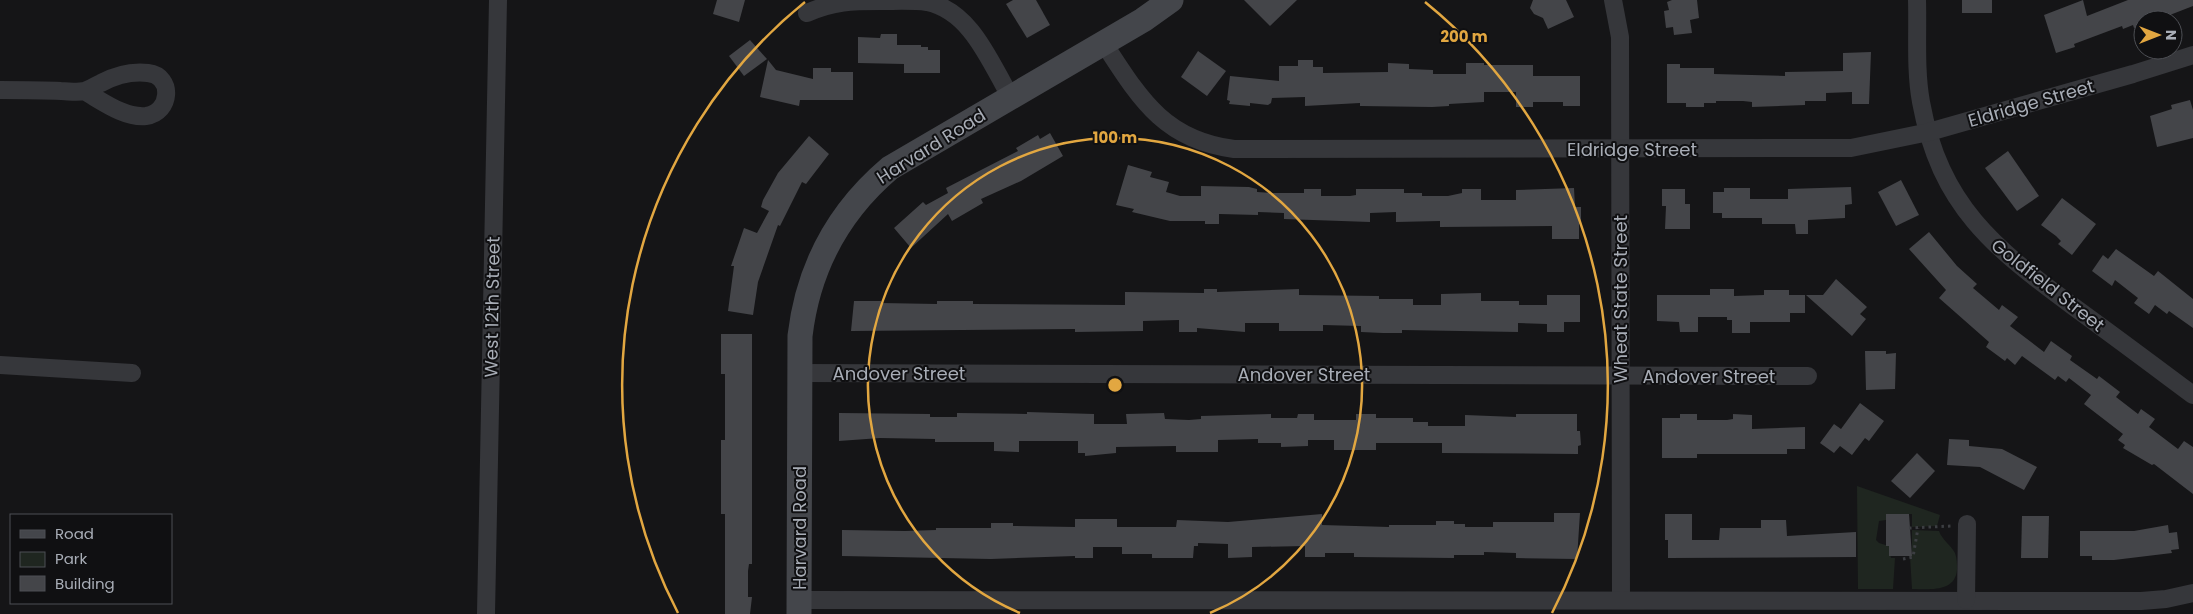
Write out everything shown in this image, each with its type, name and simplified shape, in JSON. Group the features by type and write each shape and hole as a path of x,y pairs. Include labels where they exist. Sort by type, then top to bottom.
{"street":[{"name":"West 12th Street","path":"486,614 498,0"},
{"name":"Harvard Road","path":"799,607 800,336 807,294 825,248 852,205 890,168 1010,96 1143,20 1171,0"},
{"name":"Wheat State Street","path":"1613,0 1620,37 1621,599"},
{"name":"Goldfield Street","path":"1918,0 1918,83 1929,132 1939,162 1966,212 1998,247 2027,272 2193,395"},
{"path":"807,13 827,4 844,1 926,1 942,6 958,16 970,29 1010,96"},
{"name":"Eldridge Street","path":"1103,42 1149,109 1160,118 1192,138 1234,149 1620,150 1851,148 1929,132 2193,55"},
{"path":"0,90 84,91"},
{"path":"0,365 132,373"},
{"name":"Andover Street","path":"799,373 1808,376"},
{"path":"1966,600 1967,524"},
{"path":"799,607 1621,599 2141,601 2165,599 2193,593"}],"path":[{"path":"1909,528 1967,524"},
{"path":"1903,559 1913,557 1918,528"}],"green space":[{"path":"1857,486 1940,515 1937,526 1912,527 1912,514 1886,514 1886,520 1879,521 1876,540 1889,546 1891,558 1895,558 1893,589 1858,589"},
{"path":"1912,530 1939,531 1955,553 1957,569 1955,577 1947,586 1933,589 1912,589 1910,556 1912,556"}],"building":[{"path":"717,0 745,0 739,22 713,14"},
{"path":"1013,0 1036,0 1050,25 1027,38 1006,4"},
{"path":"1244,0 1297,0 1270,26"},
{"path":"1533,0 1566,0 1574,17 1548,29 1543,18 1534,14 1530,8"},
{"path":"1672,0 1697,0 1699,18 1690,20 1692,33 1674,35 1673,27 1666,28 1664,11 1669,10 1667,2"},
{"path":"1962,0 1992,0 1992,13 1962,13"},
{"path":"2083,0 2087,16 2128,0 2193,0 2193,6 2183,10 2133,10 2133,25 2123,29 2122,26 2074,44 2075,47 2056,53 2044,15"},
{"path":"881,34 897,34 897,45 921,45 921,47 928,47 928,50 940,50 940,73 904,73 904,64 858,63 858,37 880,38"},
{"path":"750,40 767,59 744,76 729,56"},
{"path":"1198,51 1226,71 1207,96 1181,77"},
{"path":"1871,52 1869,104 1852,104 1852,92 1826,93 1826,101 1805,101 1805,105 1752,107 1752,102 1716,101 1716,103 1704,103 1704,107 1686,107 1686,103 1667,103 1667,64 1680,64 1680,68 1714,68 1714,74 1785,76 1785,72 1843,71 1843,53"},
{"path":"768,60 776,70 813,79 813,68 831,68 831,72 853,72 853,100 800,100 799,106 760,97"},
{"path":"1298,60 1313,60 1313,67 1323,67 1323,73 1388,72 1388,63 1409,64 1409,69 1433,70 1433,74 1466,74 1466,63 1533,65 1533,76 1580,76 1580,106 1563,106 1563,102 1533,102 1533,107 1516,107 1516,92 1484,92 1484,102 1432,107 1360,106 1360,103 1305,106 1305,97 1272,98 1271,103 1268,105 1250,103 1250,106 1229,104 1230,101 1227,100 1230,76 1279,81 1279,66 1298,66"},
{"path":"2190,100 2193,110 2193,138 2157,147 2150,116 2172,109 2171,105"},
{"path":"1050,133 1063,156 1021,181 981,199 983,203 952,221 948,214 911,248 894,228 923,202 926,205 948,193 946,188 1018,151 1016,148 1038,135 1040,139"},
{"path":"809,136 829,154 806,184 802,182 780,226 778,225 758,282 753,315 728,311 734,266 731,266 744,228 757,233 769,211 761,207 763,200 778,173"},
{"path":"2008,151 2039,196 2017,211 1985,168"},
{"path":"1128,165 1152,172 1150,177 1169,182 1166,192 1180,196 1201,196 1201,186 1249,187 1257,189 1257,192 1273,193 1304,193 1304,189 1321,189 1321,196 1356,195 1356,189 1404,189 1404,193 1422,193 1422,196 1448,196 1462,193 1462,189 1481,189 1481,200 1516,200 1516,190 1574,188 1575,207 1581,207 1579,239 1552,239 1552,226 1440,227 1440,221 1396,222 1396,212 1370,213 1370,222 1284,219 1284,213 1258,212 1258,215 1219,214 1219,224 1205,224 1205,221 1170,221 1132,212 1134,209 1116,205"},
{"path":"1901,180 1919,215 1896,226 1878,192"},
{"path":"1851,187 1852,204 1845,205 1845,218 1808,220 1808,234 1796,234 1795,224 1762,224 1762,218 1722,218 1722,213 1713,213 1713,192 1724,192 1724,188 1750,188 1750,199 1788,199 1788,189"},
{"path":"1662,189 1685,189 1685,204 1690,204 1690,229 1665,229 1666,206 1662,206"},
{"path":"2062,198 2096,224 2072,255 2058,244 2061,241 2056,236 2041,225"},
{"path":"1929,232 1957,266 1977,284 1973,288 1999,310 2002,305 2018,317 2010,326 2044,352 2051,341 2072,356 2070,360 2097,379 2099,376 2120,392 2116,397 2138,414 2141,409 2155,419 2149,427 2178,449 2184,441 2193,447 2193,494 2154,464 2152,465 2123,448 2125,445 2118,440 2123,434 2084,404 2091,395 2069,378 2066,382 2058,376 2055,380 2022,356 2015,365 2007,358 2005,361 1986,347 1989,342 1939,298 1946,290 1909,249"},
{"path":"2116,249 2154,276 2158,271 2193,299 2193,328 2169,311 2167,314 2155,305 2149,314 2134,303 2138,298 2115,280 2112,286 2092,271 2103,255 2108,259"},
{"path":"1836,279 1867,307 1860,314 1866,319 1852,336 1806,295 1823,295"},
{"path":"1204,289 1217,289 1217,292 1299,289 1299,295 1379,296 1379,299 1413,299 1413,305 1441,305 1441,294 1481,293 1481,301 1519,301 1519,305 1547,305 1547,295 1580,295 1580,322 1564,322 1564,332 1547,332 1547,324 1518,323 1518,332 1402,330 1402,333 1383,333 1361,332 1361,326 1323,325 1323,331 1279,331 1279,323 1245,323 1245,332 1197,328 1197,332 1179,332 1179,320 1143,321 1143,331 1075,332 1075,329 851,331 854,301 937,304 937,301 973,301 973,304 1125,305 1125,292 1204,293"},
{"path":"1710,289 1734,289 1734,296 1764,295 1764,290 1789,290 1789,295 1805,295 1805,313 1790,313 1790,322 1750,322 1750,333 1732,333 1732,320 1727,320 1727,317 1698,317 1698,332 1680,332 1679,322 1657,321 1657,295 1710,295"},
{"path":"721,334 752,334 752,564 749,564 748,571 748,597 752,597 750,614 725,614 725,514 721,514 721,440 725,440 725,374 721,374"},
{"path":"1865,351 1886,351 1886,354 1896,353 1895,389 1866,390"},
{"path":"1860,403 1884,421 1869,441 1865,438 1852,455 1840,446 1834,453 1820,443 1834,424 1841,429"},
{"path":"1027,412 1094,414 1094,424 1127,424 1126,414 1164,413 1165,419 1189,420 1201,419 1201,416 1271,414 1271,418 1297,418 1298,414 1314,414 1314,420 1356,420 1356,414 1376,414 1376,418 1413,418 1413,422 1428,422 1428,426 1465,426 1465,415 1516,417 1516,414 1577,414 1577,431 1580,431 1581,445 1578,446 1578,454 1442,453 1442,443 1376,443 1376,450 1334,450 1334,440 1308,440 1308,446 1281,447 1281,443 1258,443 1258,439 1218,440 1218,452 1176,452 1176,446 1116,447 1116,453 1085,456 1085,453 1078,453 1078,441 1019,441 1019,452 994,451 994,442 935,442 935,439 880,438 839,441 839,413 930,414 930,417 957,417 957,413 1027,414"},
{"path":"1680,414 1697,414 1697,420 1733,419 1733,414 1752,415 1752,429 1805,427 1805,449 1787,449 1787,454 1697,454 1697,458 1662,458 1662,418 1680,418"},
{"path":"1949,439 1969,440 1969,446 2002,449 2037,467 2024,490 1980,467 1947,465"},
{"path":"1917,453 1935,471 1910,498 1891,481"},
{"path":"1554,513 1580,513 1577,559 1516,558 1516,553 1484,552 1484,555 1454,555 1454,558 1354,557 1354,553 1325,553 1325,557 1305,557 1305,546 1252,547 1252,557 1228,558 1228,544 1198,543 1198,546 1194,546 1193,558 1152,558 1152,554 1122,554 1122,547 1093,547 1093,558 1075,558 1075,556 991,559 842,556 842,530 905,531 936,530 936,528 991,528 991,523 1013,523 1013,526 1075,527 1075,519 1117,519 1117,527 1176,527 1177,520 1228,522 1322,514 1322,525 1389,527 1389,525 1436,525 1436,521 1454,521 1454,524 1465,524 1465,527 1493,527 1493,522 1554,522"},
{"path":"1665,514 1692,514 1692,540 1719,540 1720,528 1761,528 1761,520 1786,520 1787,536 1856,532 1856,557 1668,558 1668,540 1665,540"},
{"path":"1886,514 1909,514 1912,556 1889,556 1889,546 1886,546"},
{"path":"2022,516 2049,516 2048,558 2021,558"},
{"path":"2168,525 2169,533 2177,532 2179,549 2171,550 2172,553 2114,560 2092,560 2092,556 2080,556 2080,531 2134,531"}]}
